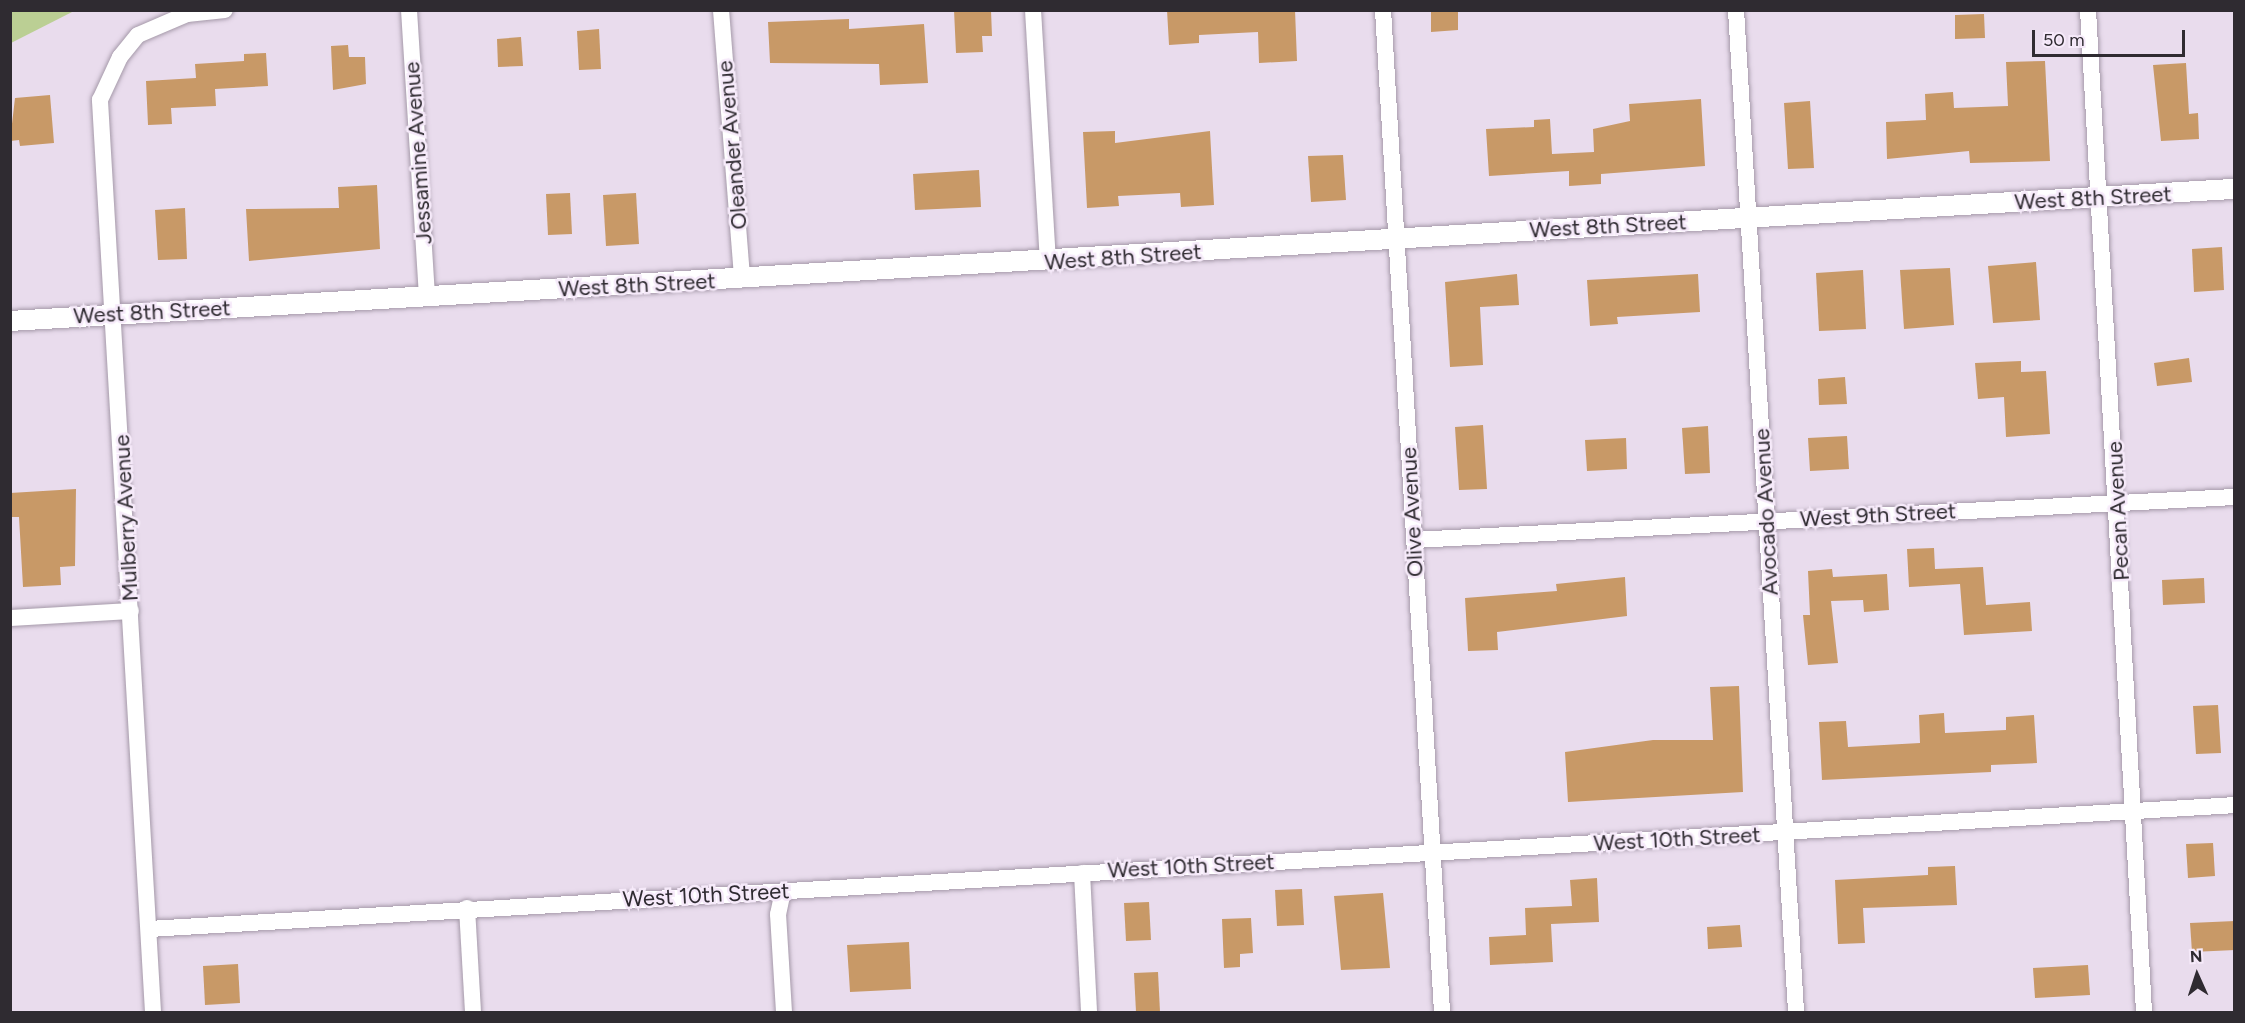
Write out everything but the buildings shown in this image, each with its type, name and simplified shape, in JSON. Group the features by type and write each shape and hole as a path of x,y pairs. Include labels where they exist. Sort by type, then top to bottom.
{"street":[{"name":"Mulberry Avenue","path":"153,1012 100,100 120,57 138,34 187,14 225,10"},
{"name":"Jessamine Avenue","path":"409,10 427,296"},
{"name":"Oleander Avenue","path":"721,10 742,279"},
{"path":"1033,10 1048,262"},
{"name":"Olive Avenue","path":"1383,10 1442,1012"},
{"name":"Avocado Avenue","path":"1736,10 1796,1012"},
{"name":"Pecan Avenue","path":"2088,10 2118,502 2144,1012"},
{"name":"West 8th Street","path":"10,321 1048,262 1398,238 2235,189"},
{"name":"West 9th Street","path":"1414,540 2235,497"},
{"path":"10,618 131,611"},
{"name":"West 10th Street","path":"148,929 467,908 1433,852 1786,834 2235,805"},
{"path":"1082,873 1089,1012"},
{"path":"783,891 778,914 784,1012"},
{"path":"467,908 473,1012"}],"green space":[{"path":"11,10 74,10 74,11 11,43"}]}
